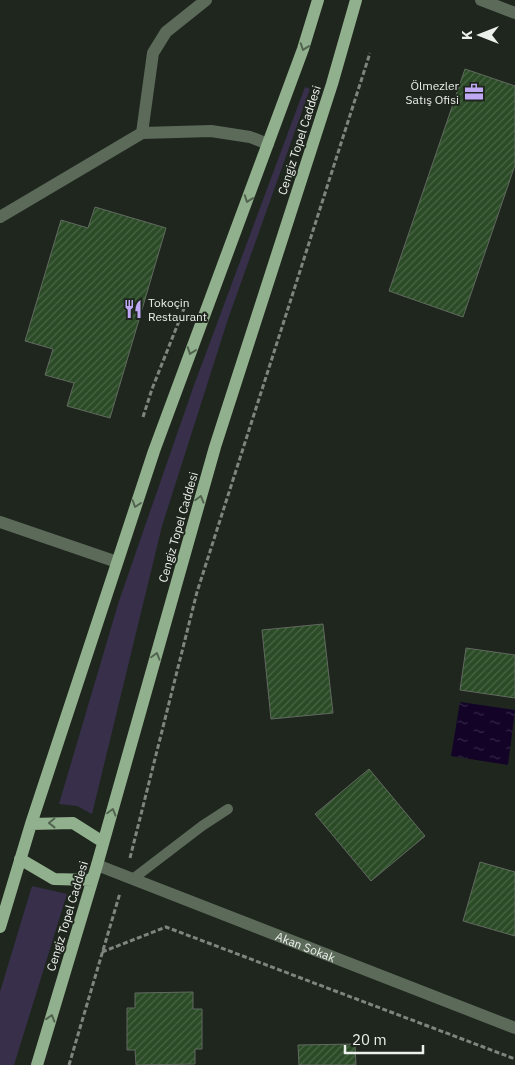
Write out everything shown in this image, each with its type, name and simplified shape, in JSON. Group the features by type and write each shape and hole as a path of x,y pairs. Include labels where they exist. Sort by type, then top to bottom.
{"main road":[{"path":"0,926 31,824 154,451 303,48 318,0"},
{"name":"Cengiz Topel Caddesi","path":"37,1065 97,865 215,447 332,84 356,0"},
{"path":"31,824 73,823 103,842"},
{"path":"20,859 54,879 92,880"}],"street":[{"path":"142,133 153,53 166,32 206,0"},
{"path":"481,0 515,13"},
{"path":"0,216 142,133 211,131 250,137 268,144"},
{"path":"0,522 117,562"},
{"name":"Akan Sokak","path":"97,865 515,1028"}],"lane":[{"path":"130,877 228,809"}],"path":[{"path":"69,1065 102,952 130,877 197,592 370,53"},
{"path":"102,952 166,927 515,1059"}],"shaded area":[{"path":"305,87 310,89 228,319 162,526 92,814 77,806 59,804 119,601 193,388"},
{"path":"32,886 67,894 14,1065 0,1065 0,992"}],"water":[{"path":"460,702 515,710 508,765 451,756"}],"building":[{"path":"465,69 515,86 515,165 463,317 389,291"},
{"path":"95,207 166,228 110,418 67,406 74,383 45,375 53,349 25,341 61,220 88,228"},
{"path":"323,624 333,713 271,719 262,630"},
{"path":"466,648 515,655 515,698 460,690"},
{"path":"369,769 425,836 371,881 315,814"},
{"path":"480,862 515,872 515,936 463,921"},
{"path":"193,992 193,1009 202,1009 202,1049 195,1049 195,1064 136,1065 135,1050 127,1050 127,1008 135,1008 135,993"},
{"path":"355,1044 356,1065 299,1065 298,1045"}],"place":[{"name":"Ölmezler Satış Ofisi","path":"474,92"},
{"name":"Tokoçin Restaurant","path":"133,309"}]}
